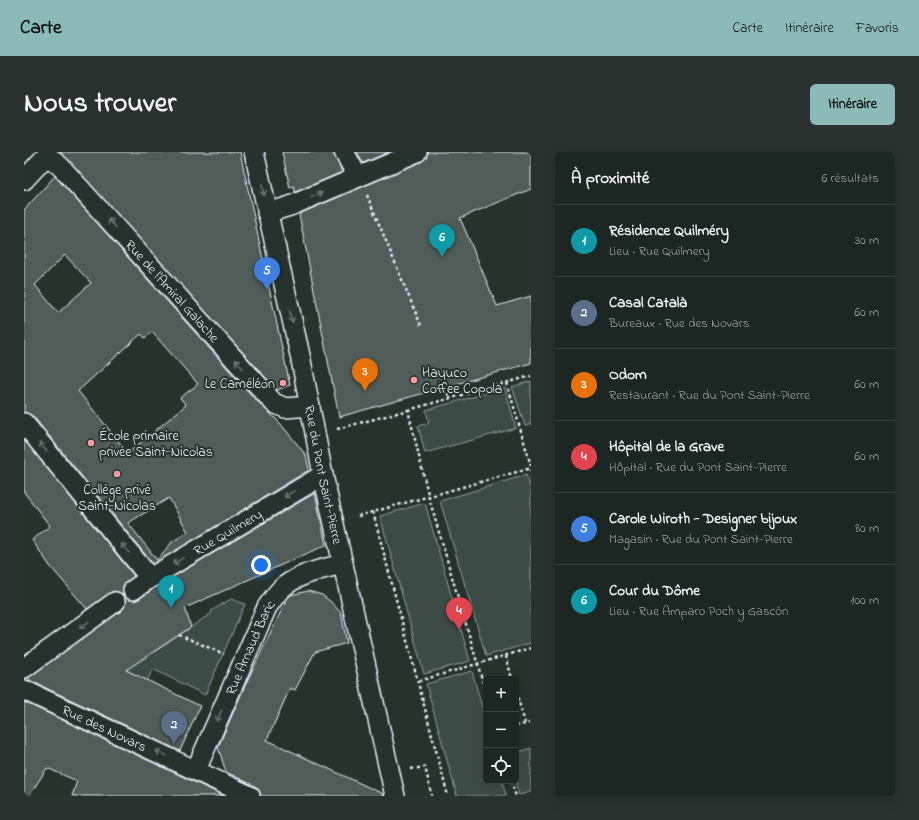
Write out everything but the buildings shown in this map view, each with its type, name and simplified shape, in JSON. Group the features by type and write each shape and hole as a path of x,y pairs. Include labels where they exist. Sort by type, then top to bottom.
{"street":[{"name":"Rue du Pont Saint-Pierre","path":"254,152 300,355 323,475 395,796"},
{"path":"344,152 358,177"},
{"path":"267,213 290,206 417,152"},
{"path":"24,180 47,154"},
{"name":"Rue de l'Amiral Galache","path":"47,154 61,167 274,403 285,408 310,406"},
{"path":"24,423 150,578"},
{"name":"Rue Quilmery","path":"133,590 150,578 323,475"},
{"name":"Rue Arnaud Baric","path":"196,770 267,607 280,590 293,581 314,572 343,564"},
{"path":"24,668 115,602"},
{"name":"Rue des Novars","path":"24,690 250,796"}],"path":[{"path":"358,177 422,328"},
{"path":"333,430 531,376"},
{"path":"507,383 531,468 531,477"},
{"path":"446,387 449,399"},
{"path":"408,410 429,498 483,684"},
{"path":"358,516 429,498 531,468"},
{"path":"373,512 419,681 448,796"},
{"path":"179,635 224,654"},
{"path":"419,681 531,648"},
{"path":"506,656 511,676"},
{"path":"519,703 525,724"},
{"path":"519,725 529,723"},
{"path":"411,769 425,767 432,796"},
{"path":"512,784 516,796"}],"shaded area":[{"path":"531,381 531,424 525,426 512,387"},
{"path":"505,388 516,428 425,453 418,426 429,423 426,410"},
{"path":"526,475 531,490 531,643 486,656 440,501"},
{"path":"425,503 470,661 424,674 380,516"},
{"path":"231,599 245,604 205,695 153,669 146,683 108,663 126,635 145,658 212,613 211,611"},
{"path":"472,671 483,711 483,784 503,784 506,796 457,796 426,684"},
{"path":"531,748 531,792 519,795 516,784 519,784 519,752"}],"place":[{"name":"Cour du Dôme","path":"442,257"},
{"name":"Carole Wiroth - Designer bijoux","path":"267,290"},
{"name":"Hayuco Coffee Copola","path":"414,380"},
{"name":"Le Caméléon","path":"283,383"},
{"name":"Odom","path":"365,391"},
{"name":"École primaire privée Saint-Nicolas","path":"91,443"},
{"name":"Collège privé Saint-Nicolas","path":"117,474"},
{"name":"Résidence Quilméry","path":"171,608"},
{"name":"Hôpital de la Grave","path":"459,630"},
{"name":"Casal Català","path":"174,744"}]}
